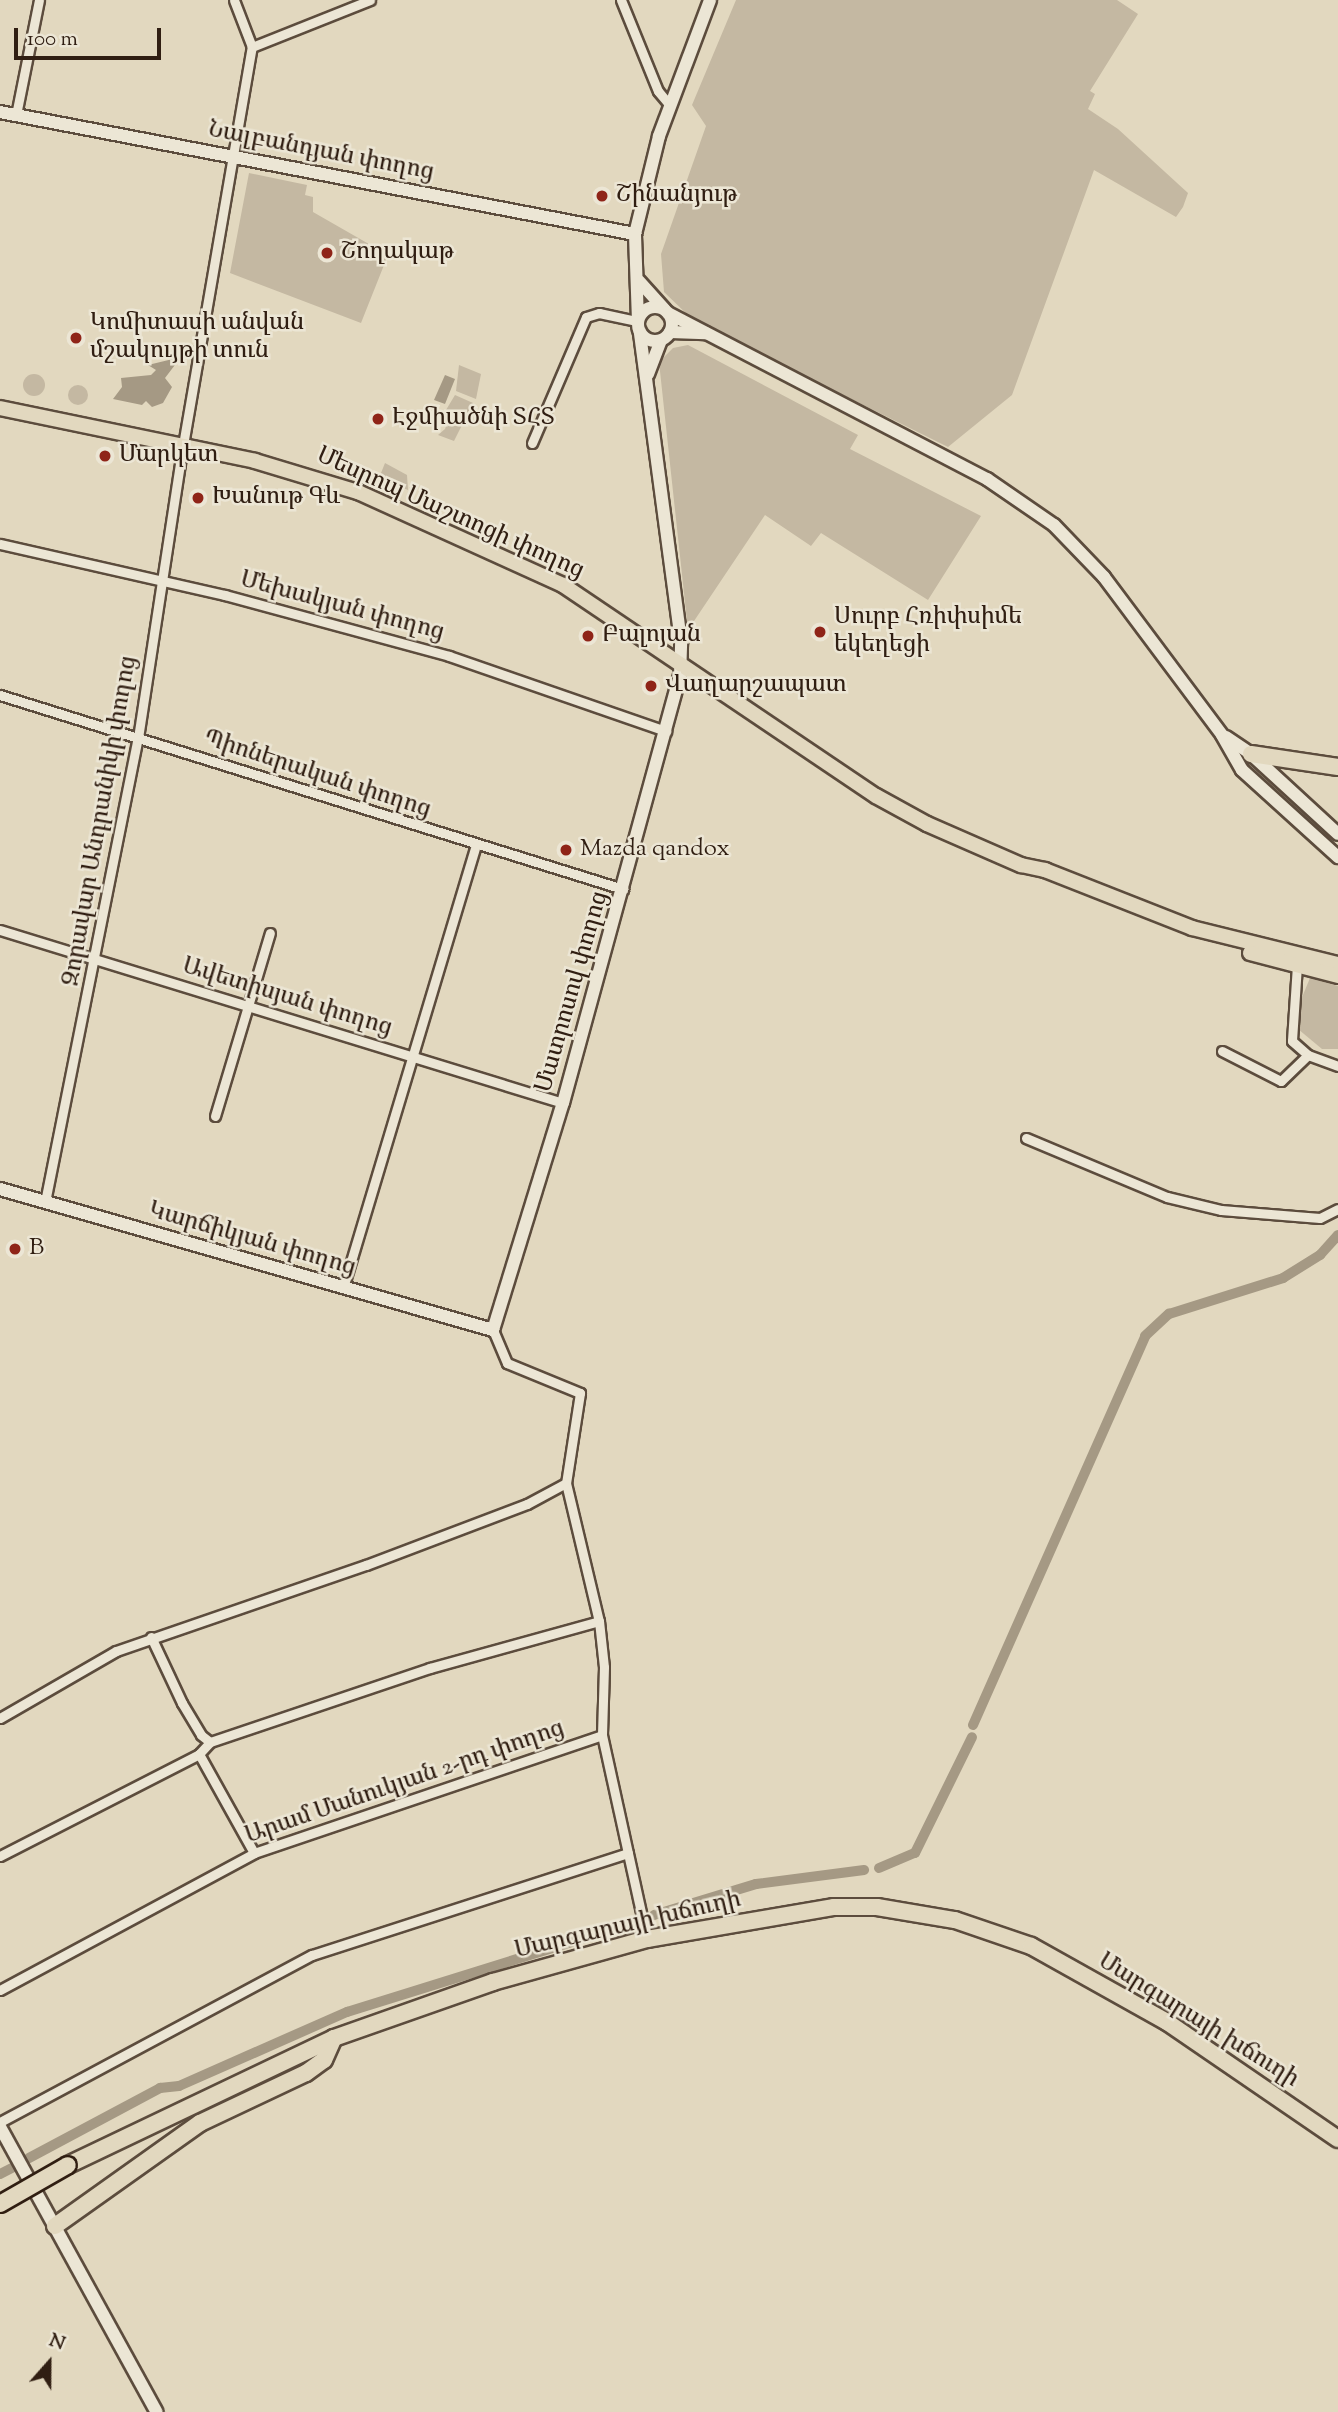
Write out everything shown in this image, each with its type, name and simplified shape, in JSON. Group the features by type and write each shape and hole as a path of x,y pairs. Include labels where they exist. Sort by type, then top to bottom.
{"highway":[{"path":"1251,754 1338,767"},
{"name":"Մարգարայի խճուղի","path":"0,2204 68,2165 334,2038 493,1982 647,1939 834,1907 877,1907 955,1920 1031,1946 1106,1986 1185,2034 1338,2139"},
{"path":"55,2226 200,2123 306,2073 324,2060 334,2038"}],"main road":[{"name":"Մեսրոպ Մաշտոցի փողոց","path":"0,408 183,445 313,475 358,492 563,585 681,662 876,796 1021,865"},
{"path":"1021,865 1045,870 1192,928 1338,964"},
{"path":"1021,865 1144,922 1338,975"}],"street":[{"path":"16,115 39,0"},
{"path":"233,0 252,47 370,0"},
{"path":"621,0 659,91 669,104"},
{"name":"Մատրոսով փողոց","path":"493,1330 563,1103 666,732 681,662 648,374 639,327 635,233 669,104 710,0"},
{"name":"Զորավար Անդրանիկի փողոց","path":"45,1202 96,959 138,738 183,445 252,47"},
{"name":"Նալբանդյան փողոց","path":"0,112 635,233"},
{"path":"639,281 666,311 665,336 648,374"},
{"path":"639,327 649,308 666,311 987,479 1054,525 1104,577 1223,735 1242,770 1338,857"},
{"path":"532,443 586,317 599,313 639,327 649,340 665,336 710,333"},
{"name":"Մեխակյան փողոց","path":"0,544 163,581 449,656 666,732"},
{"name":"Պիոներական փողոց","path":"0,695 623,889"},
{"path":"1223,735 1251,754 1338,834"},
{"path":"343,1288 476,845"},
{"name":"Ավետիսյան փողոց","path":"0,930 563,1103"},
{"path":"215,1116 251,1007 270,933"},
{"path":"1297,965 1292,1041 1308,1055 1338,1066"},
{"path":"1222,1051 1281,1081 1308,1055"},
{"path":"1026,1138 1167,1198 1221,1210 1320,1217 1338,1209"},
{"name":"Կարճիկյան փողոց","path":"0,1189 493,1330"},
{"path":"493,1330 507,1363 580,1393 566,1483 600,1620 604,1667 602,1735 647,1939"},
{"path":"0,1718 116,1651 366,1566 527,1504 566,1483"},
{"path":"0,1856 199,1754 211,1741 430,1668 600,1620"},
{"path":"151,1637 182,1703 201,1735 211,1741"},
{"name":"Արամ Մանուկյան 2-րդ փողոց","path":"0,1990 254,1853 602,1735"},
{"path":"199,1754 254,1853"},
{"path":"158,2412 0,2124 312,1955 628,1853"}],"shaded area":[{"path":"736,0 1117,0 1138,14 1090,91 1095,94 1088,109 1118,129 1188,193 1183,207 1176,217 1094,170 1012,395 948,447 694,321 664,292 661,254 706,126 692,105"},
{"path":"249,173 307,185 305,195 313,197 313,212 388,255 361,323 230,273"},
{"path":"688,345 858,435 850,449 981,516 928,600 821,533 811,546 765,515 688,630 659,362 673,348"},
{"path":"181,357 165,378 172,387 163,403 152,407 146,401 142,405 113,399 122,387 121,378 151,375 156,370 148,365"},
{"path":"459,365 481,374 476,399 456,391"},
{"path":"34,374 42,377 45,385 42,393 34,396 26,393 23,385 26,377"},
{"path":"445,375 455,379 445,404 434,400"},
{"path":"78,385 85,388 88,395 85,402 78,405 71,402 68,395 71,388"},
{"path":"455,395 473,403 454,441 438,435 445,429 451,413 446,410"},
{"path":"385,463 407,475 408,490 379,478"},
{"path":"1310,978 1338,986 1338,1049 1322,1049 1298,1029 1298,1007"}],"waterway":[{"path":"973,1725 1145,1336 1169,1314 1283,1278 1320,1255 1338,1235"},
{"path":"879,1868 915,1853 972,1737"},
{"path":"654,1915 756,1884 864,1870"},
{"path":"29,2158 160,2088 179,2086 347,2012 636,1922"},
{"path":"0,2174 12,2168"}],"place":[{"name":"Շինանյութ","path":"602,196"},
{"name":"Շողակաթ","path":"327,253"},
{"name":"Կոմիտասի անվան մշակույթի տուն","path":"76,338"},
{"name":"Էջմիածնի ՏՀՏ","path":"378,419"},
{"name":"Մարկետ","path":"105,456"},
{"name":"Խանութ Գև","path":"198,498"},
{"name":"Սուրբ Հռիփսիմե եկեղեցի","path":"820,632"},
{"name":"Բալոյան","path":"588,636"},
{"name":"Վաղարշապատ","path":"651,686"},
{"name":"Mazda qandox","path":"566,850"},
{"name":"B","path":"15,1249"}]}
